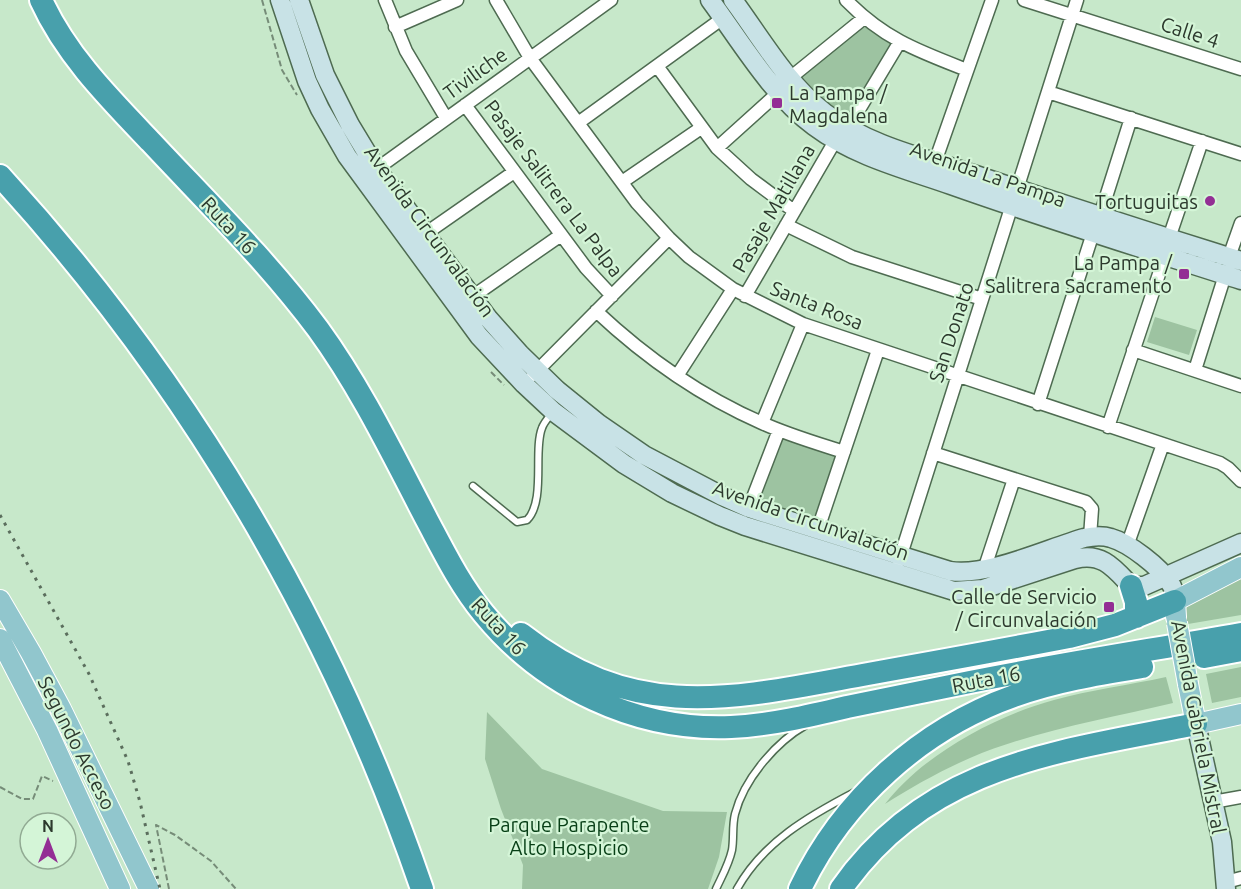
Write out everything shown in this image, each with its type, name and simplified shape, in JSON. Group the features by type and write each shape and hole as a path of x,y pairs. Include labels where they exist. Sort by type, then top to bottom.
{"highway":[{"name":"Ruta 16","path":"41,0 58,34 81,65 121,111 251,248 319,330 374,420 449,560 481,611 524,655 558,680 612,708 669,723 719,727 773,723 1047,667 1241,634"},
{"path":"0,176 61,244 127,328 195,425 248,510 302,609 354,718 379,774 422,889"},
{"path":"449,560 463,579 495,612 545,652 596,679 631,690 669,697 711,698 764,693 1070,638 1136,617 1176,612"},
{"path":"1131,586 1136,602 1136,617"},
{"name":"Ruta 16","path":"800,889 833,832 858,801 919,746 975,712 1013,696 1070,680 1241,650"},
{"path":"841,889 870,854 899,826 936,800 975,779 1037,757 1196,724"}],"main road":[{"path":"1176,612 1241,567"},
{"name":"Segundo Acceso","path":"0,600 32,653 61,709 149,889"},
{"name":"Avenida Gabriela Mistral","path":"1176,612 1196,724"},
{"name":"Segundo Acceso","path":"0,639 47,730 120,889"},
{"path":"1196,724 1241,714"}],"street":[{"name":"Avenida Circunvalación","path":"280,0 296,53 333,133 425,234 504,337 566,397 599,424 644,455 695,484 749,508 958,572 984,570 1090,537 1109,537 1127,546 1166,577"},
{"name":"Avenida Circunvalación","path":"299,0 325,75 350,125 369,173 459,311 515,385 624,464 696,504 745,526 945,589 974,591 1089,556 1110,564 1131,586"},
{"path":"384,0 418,73 446,118"},
{"path":"395,27 457,0"},
{"name":"Santa Rosa","path":"496,0 530,58 637,203 696,263 733,289 803,324 1220,463 1241,481"},
{"name":"Tiviliche","path":"369,173 609,0"},
{"name":"Avenida La Pampa","path":"710,0 778,93 804,118 842,134 877,142 935,162 1093,233 1167,247"},
{"name":"Avenida La Pampa","path":"733,0 790,78 842,134 869,157 1014,198 1100,216 1167,247 1234,269"},
{"path":"846,0 864,18 899,43 967,70"},
{"path":"935,162 992,0"},
{"name":"Calle 4","path":"1024,0 1241,69"},
{"name":"San Donato","path":"895,573 1077,0"},
{"path":"578,123 723,18"},
{"path":"790,78 864,18"},
{"name":"Pasaje Matillana","path":"745,296 794,211 899,43"},
{"path":"657,66 717,148 758,185 794,211"},
{"path":"1048,92 1241,154"},
{"path":"717,148 778,93"},
{"name":"Pasaje Salitrera La Palpa","path":"465,105 592,276 612,296"},
{"path":"1100,216 1131,118"},
{"path":"622,182 701,128"},
{"path":"1108,427 1202,141"},
{"path":"425,234 514,172"},
{"path":"1195,370 1234,269 1241,223"},
{"path":"786,225 852,256 982,299"},
{"path":"1038,404 1093,233"},
{"path":"472,297 561,235"},
{"path":"515,385 537,371 669,238"},
{"name":"Pasaje Matillana","path":"677,376 733,289"},
{"path":"596,311 633,345 717,401 779,430 844,452"},
{"path":"762,423 803,324"},
{"path":"818,529 878,350"},
{"path":"1133,350 1241,386"},
{"path":"749,508 779,430"},
{"path":"1127,546 1163,444"},
{"path":"933,453 1089,504 1092,513 1090,537"},
{"path":"984,570 1014,479"},
{"path":"1131,586 1144,586 1241,543"},
{"path":"1166,577 1173,587 1176,612"},
{"name":"Avenida Gabriela Mistral","path":"1196,724 1231,883"},
{"path":"1213,802 1241,797"}],"lane":[{"path":"473,486 517,522 527,520 535,508 543,425 566,397"},
{"path":"716,889 730,857 738,805 759,768 779,745 801,728 826,715 852,706"},
{"path":"737,889 756,860 795,826 882,777"}],"path":[{"path":"262,0 282,70 299,99"},
{"path":"490,371 515,385"},
{"path":"0,787 22,799 33,799 42,776 52,781 57,789"},
{"path":"169,889 156,825 175,835 211,861 236,889"}],"green space":[{"path":"862,26 870,27 892,42 893,46 849,118 824,100 801,76"},
{"path":"1155,317 1197,330 1189,355 1147,342"},
{"path":"785,437 833,451 837,459 817,521 757,505 755,500 779,440"},
{"path":"1241,576 1241,615 1188,624 1182,614 1189,603"},
{"path":"1241,667 1241,697 1212,703 1206,674"},
{"path":"1166,677 1173,703 1019,740 948,768 885,804 919,769 939,754 984,727 1008,716 1068,696"},
{"name":"Parque Parapente Alto Hospicio","path":"487,712 542,769 663,811 727,812 719,857 708,889 522,889 523,865 501,809 485,759"}],"railway":[{"path":"0,515 89,674 128,761 160,889"}],"place":[{"name":"La Pampa / Magdalena","path":"777,103"},
{"name":"Tortuguitas","path":"1210,201"},
{"name":"La Pampa / Salitrera Sacramento","path":"1184,274"},
{"name":"Calle de Servicio / Circunvalación","path":"1109,607"}]}
